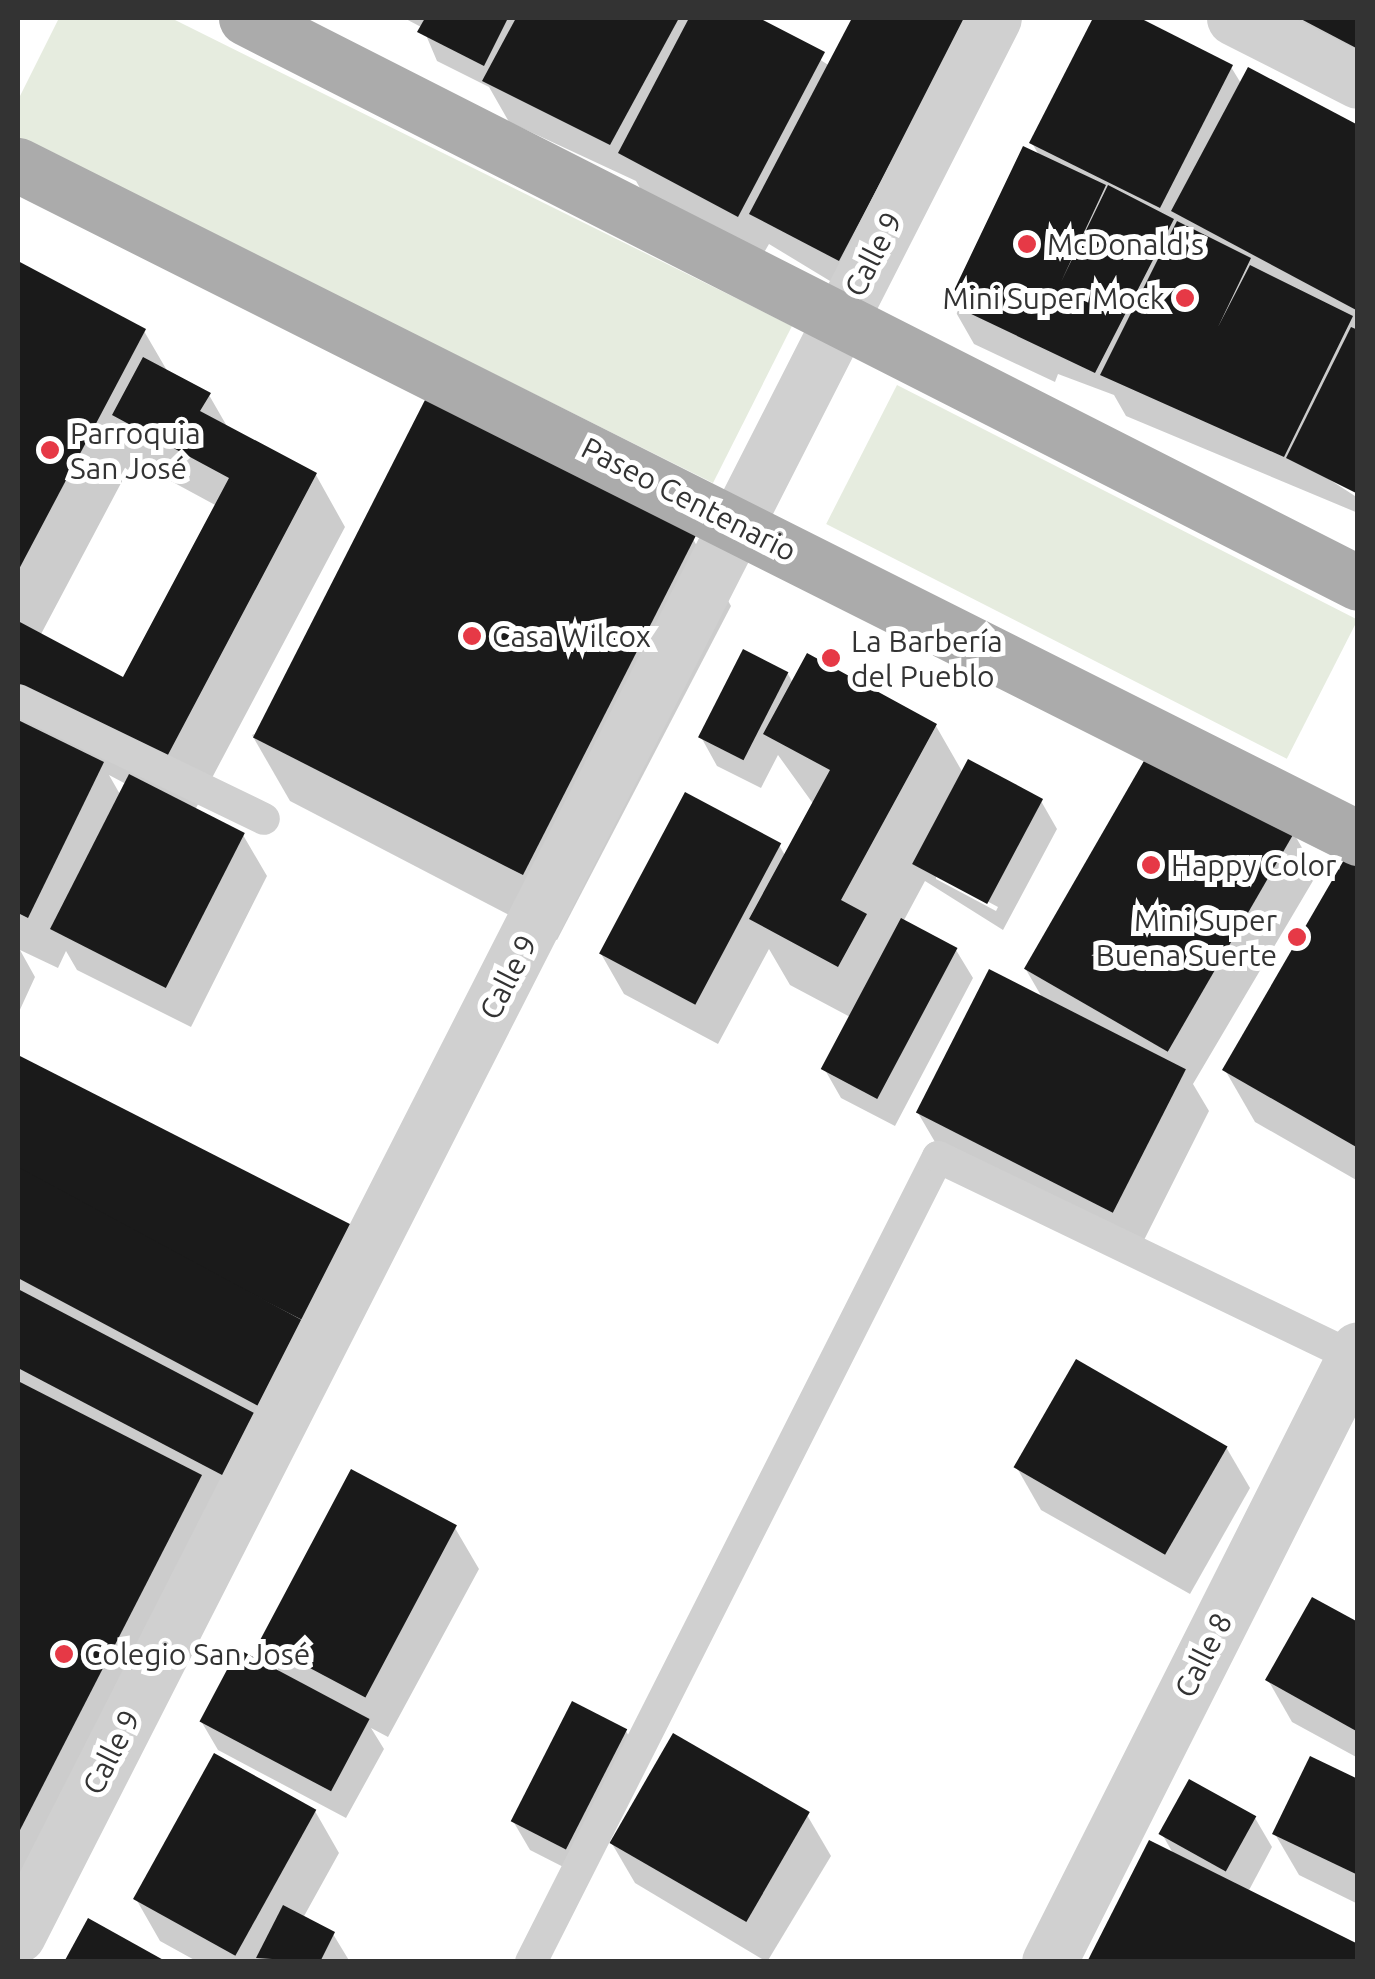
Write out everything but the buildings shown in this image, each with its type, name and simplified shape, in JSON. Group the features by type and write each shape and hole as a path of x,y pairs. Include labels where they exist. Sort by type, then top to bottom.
{"main road":[{"path":"246,18 1358,583"},
{"name":"Paseo Centenario","path":"18,165 740,524 1358,838"}],"street":[{"name":"Calle 9","path":"18,1935 740,524 994,18"},
{"path":"1234,18 1358,81"},
{"name":"Calle 8","path":"1049,1962 1356,1354"}],"lane":[{"path":"18,700 264,819"},
{"path":"531,1962 938,1157 1356,1354"}],"shaded area":[{"path":"59,18 171,18 792,326 713,483 18,137 18,100"},
{"path":"897,385 1358,620 1287,759 826,524"}],"place":[{"name":"McDonald's","path":"1027,244"},
{"name":"Mini Super Mock","path":"1185,298"},
{"name":"Parroquia San José","path":"50,450"},
{"name":"Casa Wilcox","path":"472,636"},
{"name":"La Barbería del Pueblo","path":"831,658"},
{"name":"Happy Color","path":"1151,865"},
{"name":"Mini Super Buena Suerte","path":"1297,937"},
{"name":"Colegio San José","path":"64,1654"}]}
